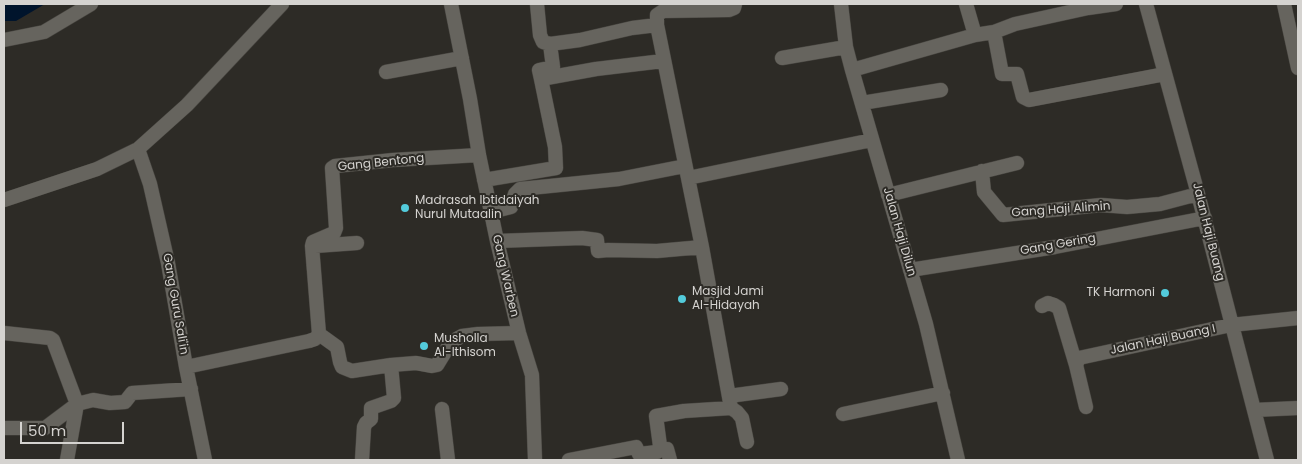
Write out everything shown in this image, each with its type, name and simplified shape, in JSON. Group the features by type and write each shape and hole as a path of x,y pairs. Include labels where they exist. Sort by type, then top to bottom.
{"street":[{"path":"4,40 44,32 91,4"},
{"path":"4,200 97,170 138,149 187,105 282,4"},
{"name":"Gang Warben","path":"451,4 497,241 518,333 532,375 535,460"},
{"path":"537,4 540,35 543,42 550,44 657,25"},
{"path":"735,4 734,8 729,10 663,11 657,15 657,25 702,247 730,402 742,418 747,442"},
{"name":"Jalan Haji Dilun","path":"841,4 846,47 926,324 958,460"},
{"path":"966,4 975,35"},
{"path":"852,70 975,35 994,32 1015,24 1088,8 1116,4"},
{"name":"Jalan Haji Buang","path":"1146,4 1205,218 1231,325 1268,460"},
{"path":"1284,4 1298,68"},
{"path":"994,32 1002,74 1017,74 1023,97 1029,100 1165,74"},
{"path":"484,180 556,168 555,147 539,70 553,66 550,44"},
{"path":"782,58 846,47"},
{"path":"386,72 462,58"},
{"path":"542,79 596,69 663,61"},
{"path":"862,103 941,90"},
{"path":"491,212 511,207 515,194 520,189 686,172 872,140"},
{"name":"Gang Guru Sali'in","path":"138,149 150,184 168,263 186,367 205,460"},
{"name":"Gang Bentong","path":"312,246 314,242 334,233 336,228 332,169 335,166 393,160 479,155"},
{"path":"888,195 1017,162"},
{"name":"Gang Haji Alimin","path":"982,171 984,192 1003,214 1101,205 1127,207 1160,204 1198,194"},
{"name":"Gang Gering","path":"910,270 1055,247 1205,218"},
{"path":"497,241 582,238 596,240 598,251 657,251 702,247"},
{"path":"186,367 315,339 319,334 312,246 357,243"},
{"path":"1042,306 1048,303 1054,304 1059,308 1086,407"},
{"name":"Jalan Haji Buang I","path":"1076,365 1079,358 1231,325 1298,318"},
{"path":"4,333 50,338 53,340 77,404 67,460"},
{"path":"319,334 337,347 342,367 352,371 391,365 416,364 432,366 437,364 451,342 462,336 518,333"},
{"path":"362,460 364,427 371,418 371,408 394,399 391,365"},
{"path":"4,428 44,428 77,404 93,400 110,403 125,402 132,393 191,389"},
{"path":"660,449 655,418 658,414 730,402 781,389"},
{"path":"843,414 943,393"},
{"path":"1254,410 1298,408"},
{"path":"442,409 448,460"},
{"path":"568,460 636,447 639,454 667,449 670,460"}],"water":[{"path":"4,4 45,4 16,21 4,21"}],"place":[{"name":"Madrasah Ibtidaiyah Nurul Mutaalin","path":"405,208"},
{"name":"TK Harmoni","path":"1165,293"},
{"name":"Masjid Jami Al-Hidayah","path":"682,299"},
{"name":"Musholla Al-Ithisom","path":"424,346"}]}
